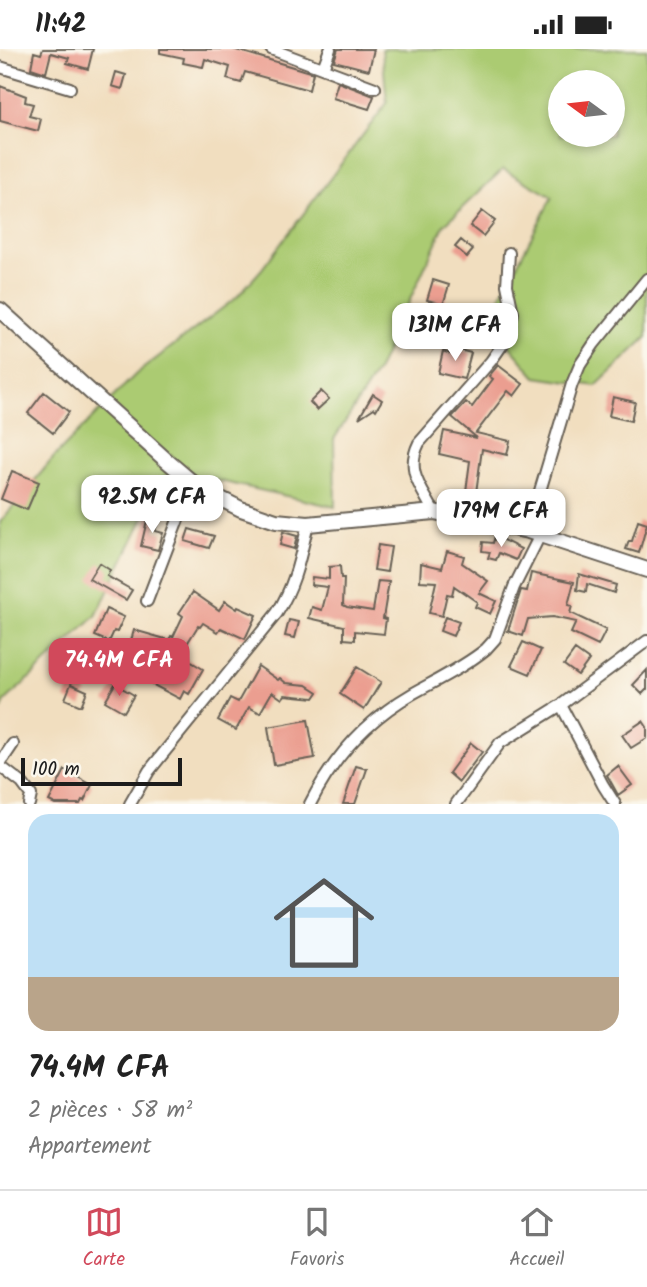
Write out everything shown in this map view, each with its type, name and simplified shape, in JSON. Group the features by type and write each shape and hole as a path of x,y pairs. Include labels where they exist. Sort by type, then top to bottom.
{"street":[{"path":"271,49 375,88"},
{"path":"323,68 330,49"},
{"path":"0,67 70,88"},
{"path":"434,512 412,470 414,453 419,443 491,361 507,338 513,313 507,285 509,253"},
{"path":"310,804 338,757 368,725 408,696 486,649 499,629 534,533 572,384 580,365 647,279"},
{"path":"0,310 199,488 241,509 276,521 308,524 434,512 534,533 647,570"},
{"path":"147,601 181,512 199,488"},
{"path":"130,804 149,771 277,613 296,576 308,524"},
{"path":"456,804 500,743 561,705 647,641"},
{"path":"561,705 615,804"},
{"path":"13,744 1,762 1,767 22,783 31,795 29,804"}],"green space":[{"path":"382,49 647,49 647,337 596,386 536,377 488,321 552,197 503,169 444,225 377,372 334,439 335,507 211,479 164,476 96,616 6,700 0,712 0,522 55,456 136,374 237,297 261,270 387,103"}],"building":[{"path":"43,49 93,49 88,69 67,63 69,58 51,53 46,73 31,68 34,52 41,54"},
{"path":"160,49 233,49 313,73 309,90 245,72 241,83 227,79 230,67 205,59 203,67 183,63 184,58 160,53"},
{"path":"338,49 374,49 369,70 334,61"},
{"path":"116,72 126,75 122,89 112,86"},
{"path":"338,82 374,96 369,109 333,98"},
{"path":"0,86 26,96 25,102 33,104 29,116 41,119 38,131 0,121"},
{"path":"482,211 495,221 483,236 470,226"},
{"path":"461,240 473,250 467,257 455,247"},
{"path":"433,280 449,285 442,308 446,311 435,333 423,328 437,302 427,300"},
{"path":"399,321 417,329 412,341 394,333"},
{"path":"452,348 471,353 464,379 438,373 443,351 450,354"},
{"path":"498,365 523,384 514,396 508,391 476,433 510,441 507,455 482,449 475,500 465,499 470,461 439,454 444,431 477,438 452,417 466,402 472,407 493,379 489,376"},
{"path":"321,391 329,399 317,410 310,402"},
{"path":"44,392 69,412 53,433 28,413"},
{"path":"373,394 382,400 376,410 374,408 359,418"},
{"path":"613,397 635,402 631,421 609,416"},
{"path":"12,471 39,482 27,510 1,499"},
{"path":"500,493 524,500 519,519 494,511"},
{"path":"148,516 159,519 155,531 163,533 158,550 141,546"},
{"path":"638,521 647,524 639,553 626,549 629,541 632,541"},
{"path":"189,529 214,536 209,548 185,541"},
{"path":"283,532 297,536 294,549 280,545"},
{"path":"495,536 521,549 516,560 499,553 496,560 488,558 490,552 482,551 483,542 493,543"},
{"path":"378,545 391,547 387,572 374,570"},
{"path":"447,551 464,556 462,563 488,581 479,593 496,601 490,614 475,607 477,602 454,586 452,595 447,594 442,616 429,613 436,582 420,581 421,563 442,568"},
{"path":"99,563 110,570 107,576 132,590 126,600 89,579"},
{"path":"340,566 341,578 344,578 343,605 347,607 373,611 378,581 389,582 383,618 386,619 384,634 355,631 355,640 344,639 344,626 309,618 312,607 322,610 328,587 311,585 312,577 329,579 329,567"},
{"path":"531,573 574,582 568,605 572,606 570,613 606,630 598,646 571,633 576,622 552,617 528,619 523,636 508,631 521,590 527,591"},
{"path":"579,574 616,585 614,593 587,584 586,592 577,590"},
{"path":"193,592 219,610 225,601 237,609 238,607 256,615 245,639 221,628 218,632 203,623 198,626 180,655 203,669 189,694 184,691 180,699 142,679 154,655 129,648 134,630 169,640 173,637 183,616 179,613"},
{"path":"106,609 124,617 109,642 95,636"},
{"path":"445,617 459,622 453,636 440,631"},
{"path":"289,620 299,622 295,638 285,636"},
{"path":"523,642 541,650 530,674 511,666"},
{"path":"575,650 589,660 578,675 564,665"},
{"path":"258,666 278,680 280,678 286,683 307,685 318,692 314,698 285,695 282,699 272,692 260,713 249,707 236,730 218,720 230,698 238,702"},
{"path":"357,667 381,682 364,710 340,694"},
{"path":"647,670 647,689 642,694 633,685"},
{"path":"71,684 87,691 81,706 65,699"},
{"path":"115,684 134,695 124,712 105,701"},
{"path":"308,720 315,758 274,765 268,727"},
{"path":"643,721 647,727 647,738 631,748 622,735"},
{"path":"471,743 482,752 459,782 449,773"},
{"path":"356,766 367,769 355,804 343,804"},
{"path":"618,766 632,785 618,795 607,775"},
{"path":"65,770 92,785 80,804 55,804 49,801"}]}
